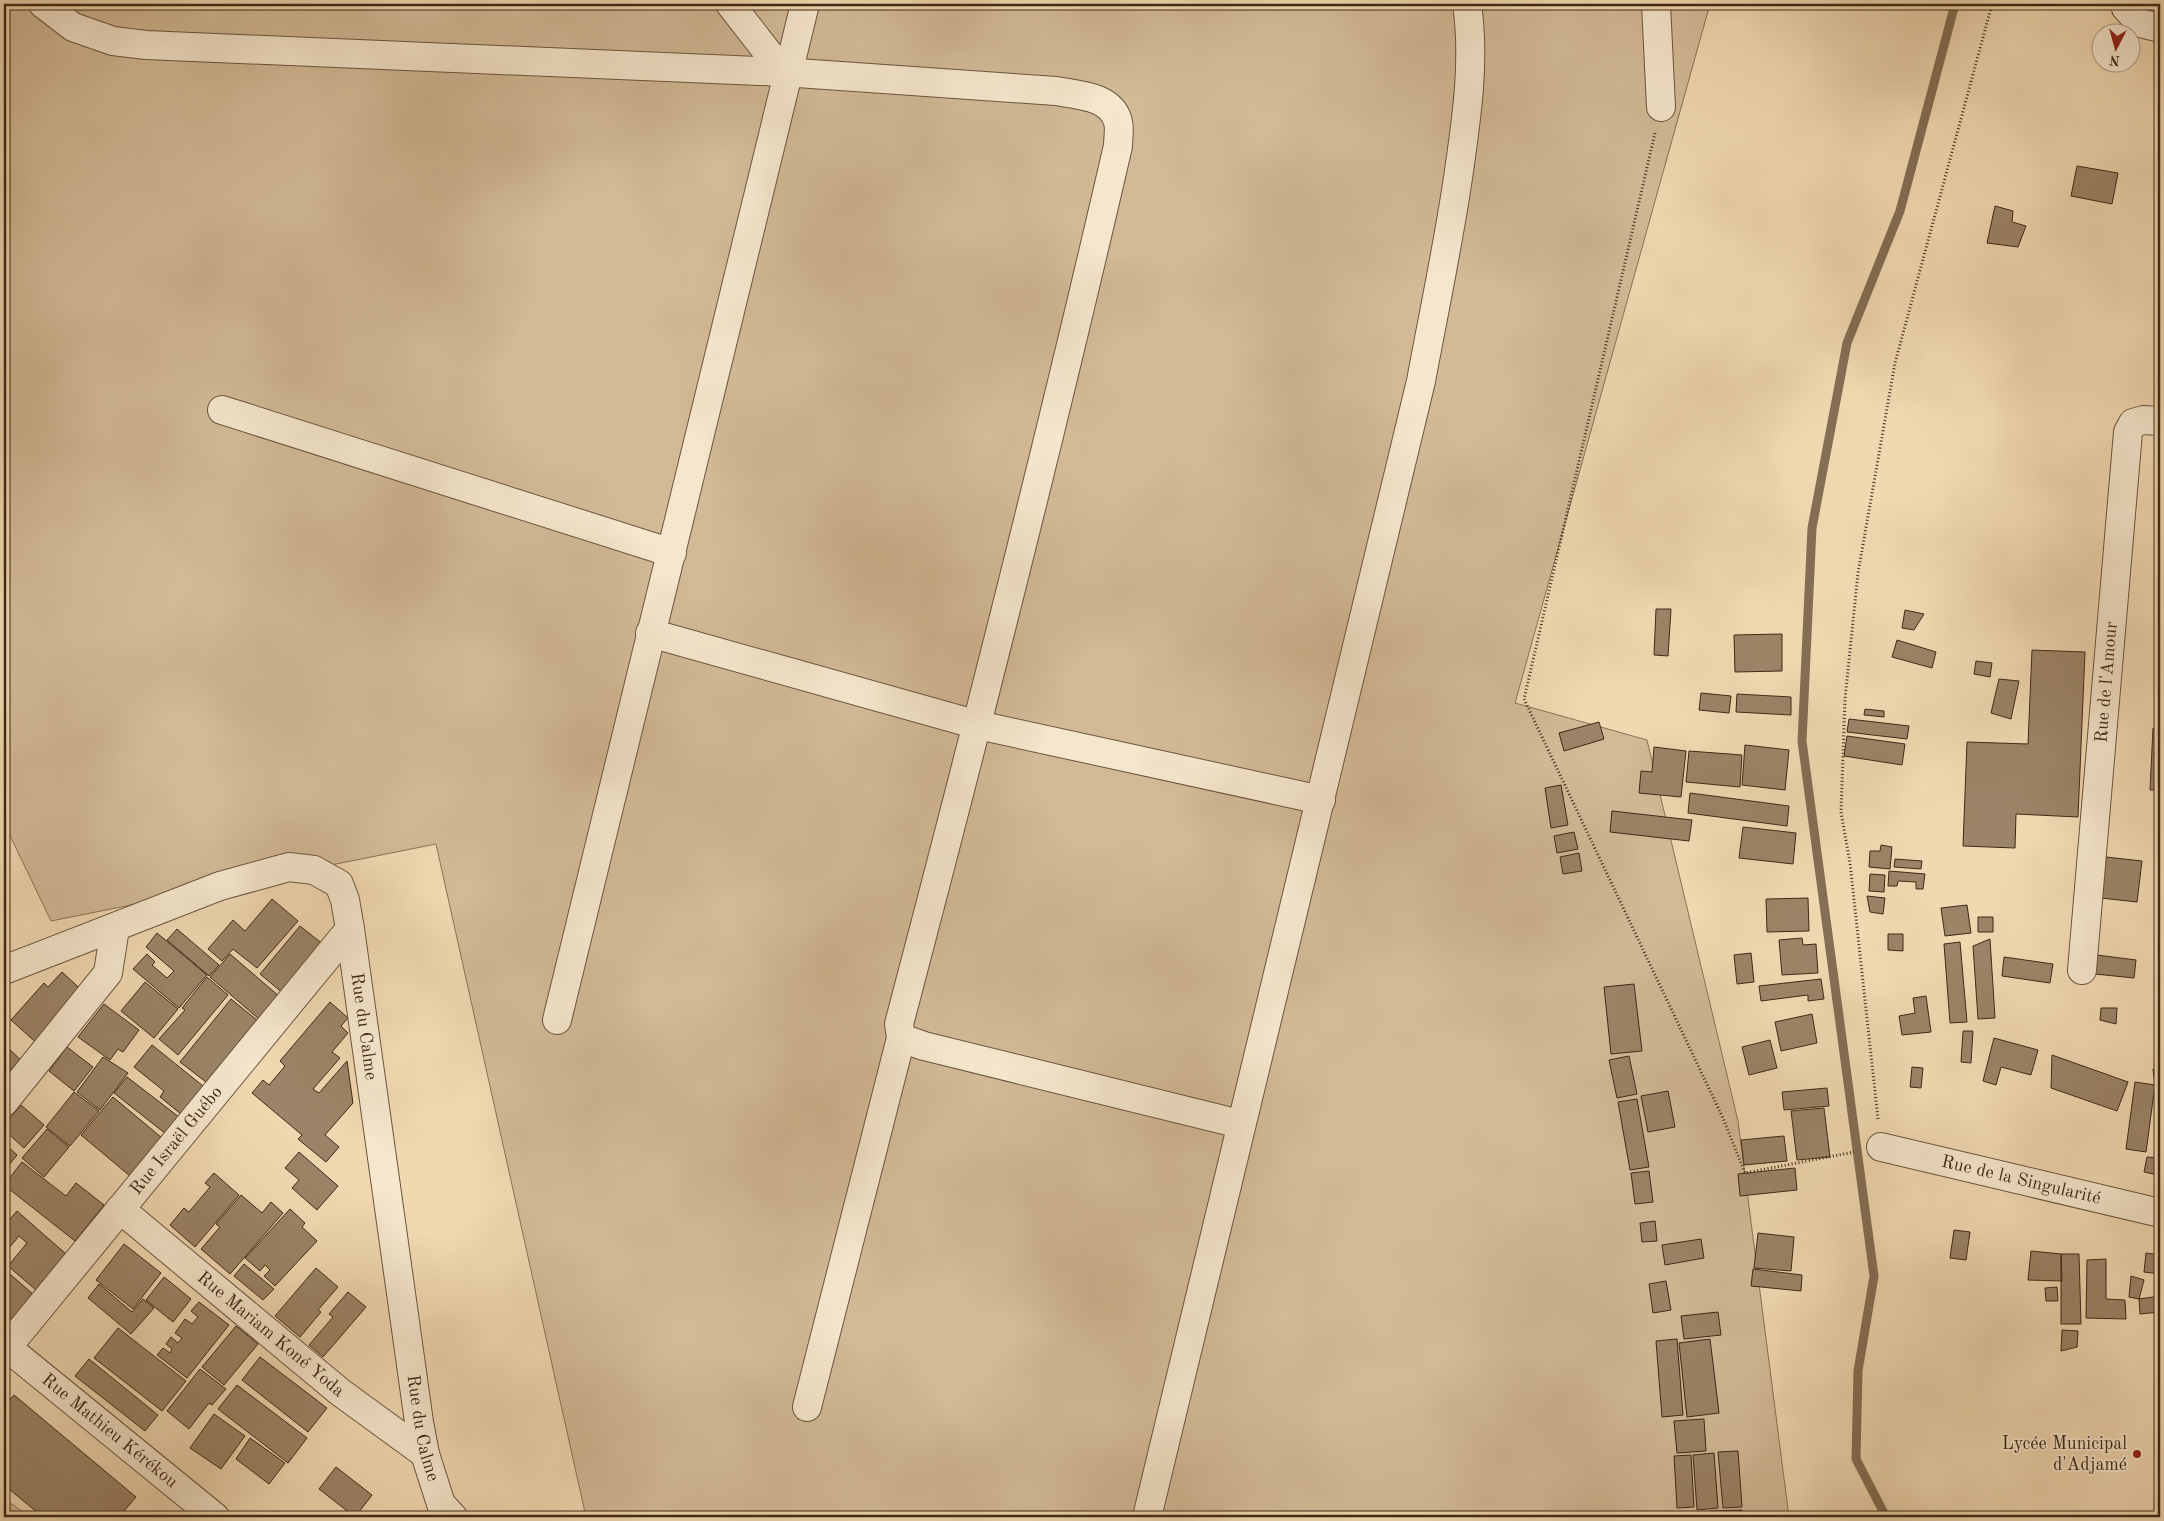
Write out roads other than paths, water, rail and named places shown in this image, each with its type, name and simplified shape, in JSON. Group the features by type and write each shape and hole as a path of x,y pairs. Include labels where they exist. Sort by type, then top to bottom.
{"street":[{"path":"43,4 73,27 113,41 146,45 784,73 1056,91 1094,98 1113,109 1118,123 1118,146 1063,386 978,725 899,1024 898,1032 901,1038 807,1407"},
{"path":"730,4 784,73"},
{"path":"557,1020 650,633 672,553 784,73 805,4"},
{"path":"1147,1517 1240,1124 1321,800 1421,381 1452,216 1469,105 1472,37 1467,4"},
{"path":"1656,4 1661,107"},
{"path":"2127,4 2126,8 2140,24 2160,28"},
{"path":"222,410 672,553"},
{"name":"Rue de l'Amour","path":"2082,970 2128,432 2133,423 2143,420 2160,421"},
{"path":"650,633 978,725 1321,800"},
{"name":"Rue du Calme","path":"4,970 220,886 289,867 314,870 339,884 345,900 350,929 419,1422 425,1454 441,1504 453,1517"},
{"path":"4,1102 108,973 115,928"},
{"name":"Rue Israël Guébo","path":"5,1348 350,929"},
{"path":"901,1038 924,1046 1240,1124"},
{"name":"Rue de la Singularité","path":"1881,1147 2160,1213"},
{"name":"Rue Mariam Koné Yoda","path":"120,1209 340,1392 425,1454"},
{"name":"Rue Mathieu Kérékou","path":"5,1348 215,1517"}],"waterway":[{"path":"1886,1517 1856,1459 1858,1371 1874,1276 1802,741 1812,528 1847,343 1900,211 1955,4"}],"place":[{"name":"Lycée Municipal d'Adjamé","path":"2137,1454"}]}
